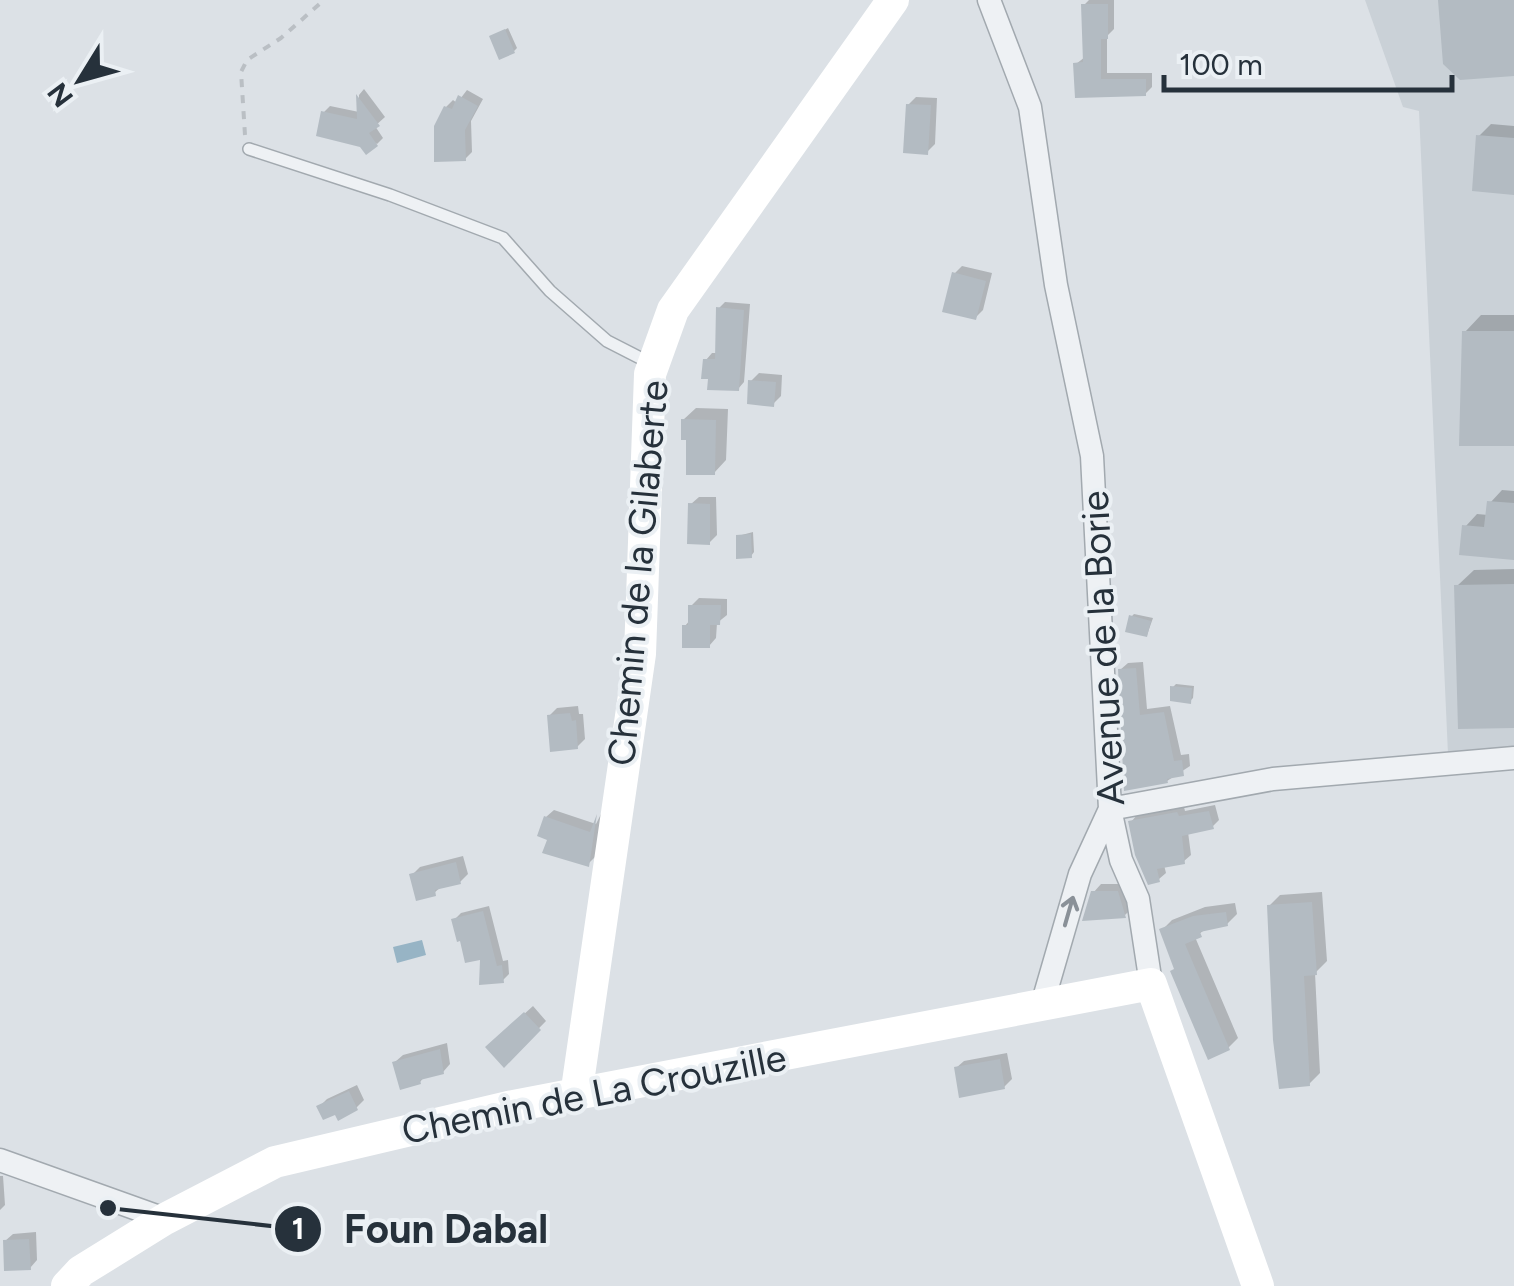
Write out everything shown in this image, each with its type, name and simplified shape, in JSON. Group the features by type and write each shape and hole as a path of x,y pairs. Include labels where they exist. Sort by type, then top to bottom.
{"street":[{"name":"Chemin de la Gilaberte","path":"576,1096 640,654 650,374 674,310 893,0"},
{"name":"Avenue de la Borie","path":"989,0 1030,107 1056,285 1092,456 1110,809 1122,860 1138,899 1152,984 1258,1286"},
{"path":"1042,1004 1080,874 1110,809 1273,779 1514,758"},
{"name":"Chemin de La Crouzille","path":"68,1286 81,1270 165,1218 274,1162 508,1107 1152,984"},
{"path":"0,1160 165,1218"}],"lane":[{"path":"248,149 390,195 503,238 550,292 607,342 654,364"}],"path":[{"path":"248,149 241,72 247,60 281,38 324,0"}],"shaded area":[{"path":"1365,0 1514,0 1514,762 1448,754 1419,111 1403,107"}],"water":[{"path":"422,940 426,955 397,963 393,947"}],"building":[{"path":"1438,0 1514,0 1514,76 1460,80 1443,64"},
{"path":"1081,4 1108,4 1108,39 1101,39 1101,79 1146,79 1146,96 1075,98 1073,63 1083,62"},
{"path":"505,29 515,53 499,60 489,36"},
{"path":"356,94 380,126 369,133 378,146 366,155 360,147 316,136 321,111 357,119"},
{"path":"458,95 478,106 465,130 466,161 434,162 434,126 444,106 452,109"},
{"path":"906,104 931,105 928,155 903,153"},
{"path":"1476,135 1514,138 1514,195 1472,191"},
{"path":"952,272 986,281 976,320 942,312"},
{"path":"716,307 744,310 739,391 707,390 708,379 701,379 703,359 715,359"},
{"path":"1462,331 1514,331 1514,446 1459,446"},
{"path":"748,380 776,382 774,407 747,404"},
{"path":"681,419 716,420 715,475 686,475 686,440 681,440"},
{"path":"1487,501 1514,503 1514,560 1459,555 1462,525 1484,527"},
{"path":"688,503 710,504 710,545 687,544"},
{"path":"751,534 752,558 736,559 736,535"},
{"path":"1514,584 1514,728 1458,729 1454,585"},
{"path":"688,605 721,605 720,625 710,625 710,648 682,648 682,625 688,625"},
{"path":"1129,615 1151,621 1147,637 1125,632"},
{"path":"1136,668 1140,715 1164,712 1174,761 1182,760 1184,776 1124,791 1118,669"},
{"path":"1170,686 1192,688 1191,704 1170,701"},
{"path":"570,713 572,721 576,720 578,749 550,752 547,715"},
{"path":"1209,811 1214,829 1182,836 1185,864 1157,869 1160,882 1148,885 1135,855 1128,821"},
{"path":"597,814 589,867 542,853 547,840 537,836 544,816 590,832"},
{"path":"456,862 461,884 435,890 436,896 416,901 409,874"},
{"path":"1091,891 1118,891 1126,918 1082,921"},
{"path":"1312,902 1317,975 1304,976 1310,1086 1279,1089 1267,905"},
{"path":"483,911 497,966 502,965 504,983 479,985 480,960 465,963 460,941 457,942 451,919"},
{"path":"1226,912 1228,926 1200,932 1202,937 1185,944 1230,1050 1208,1060 1170,971 1174,969 1159,929 1193,916"},
{"path":"524,1012 541,1030 504,1068 485,1047"},
{"path":"440,1049 444,1074 400,1090 392,1062"},
{"path":"1000,1059 1005,1089 959,1098 954,1067"},
{"path":"349,1091 358,1110 338,1121 335,1115 323,1120 316,1106"},
{"path":"29,1239 31,1270 4,1271 3,1240"}],"place":[{"name":"Foun Dabal","path":"108,1208"}]}
